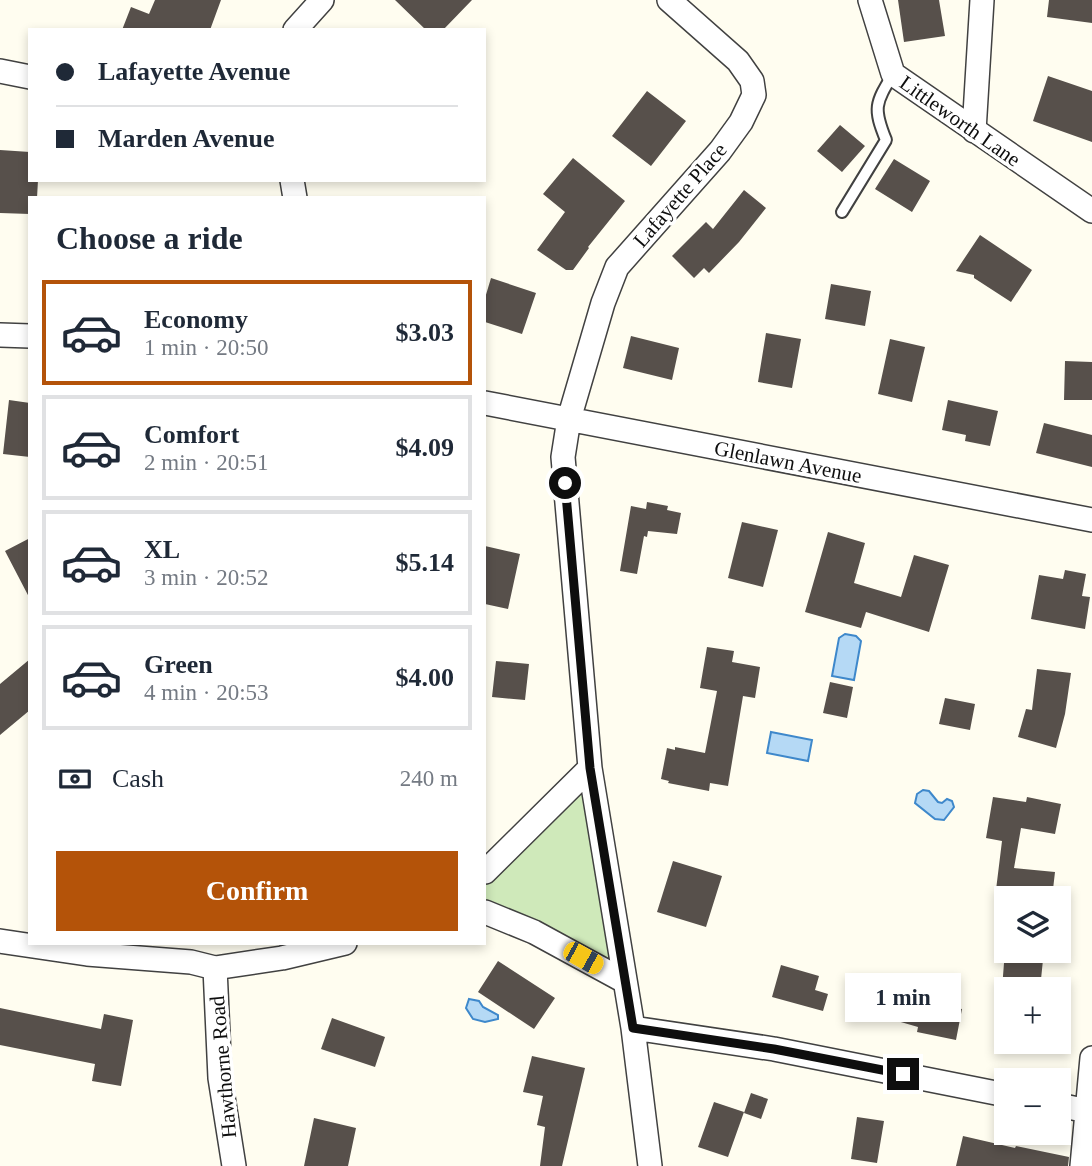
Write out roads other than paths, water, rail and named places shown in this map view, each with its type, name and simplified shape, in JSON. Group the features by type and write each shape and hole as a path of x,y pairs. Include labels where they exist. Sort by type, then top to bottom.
{"street":[{"path":"297,28 322,0"},
{"name":"Lafayette Place","path":"569,419 603,303 617,267 720,151 741,122 754,95 752,81 738,61 669,0"},
{"name":"Littleworth Lane","path":"870,0 893,74 1092,211"},
{"path":"974,131 982,0"},
{"path":"0,71 28,77"},
{"path":"0,335 28,336"},
{"name":"Glenlawn Avenue","path":"486,403 1092,520"},
{"path":"569,419 563,457 590,768 633,1028 650,1166"},
{"path":"486,871 590,768"},
{"path":"486,912 534,932 624,981"},
{"path":"0,941 87,954 191,962 215,968 282,958 337,945"},
{"name":"Hawthorne Road","path":"215,968 220,1078 233,1166"},
{"path":"633,1028 774,1049 994,1093"},
{"path":"1082,1166 1092,1058"},
{"path":"1071,1108 1087,1111"}],"lane":[{"path":"842,212 886,141 877,117 878,97 893,74"}],"water":[{"path":"845,634 856,636 861,641 854,680 832,676 839,638"},
{"path":"771,732 812,740 808,761 767,753"},
{"path":"923,790 929,791 938,802 942,803 947,799 952,801 954,807 944,820 935,819 915,803 917,794"},
{"path":"469,999 479,1001 483,1007 498,1015 498,1019 485,1022 473,1019 466,1008"}]}
